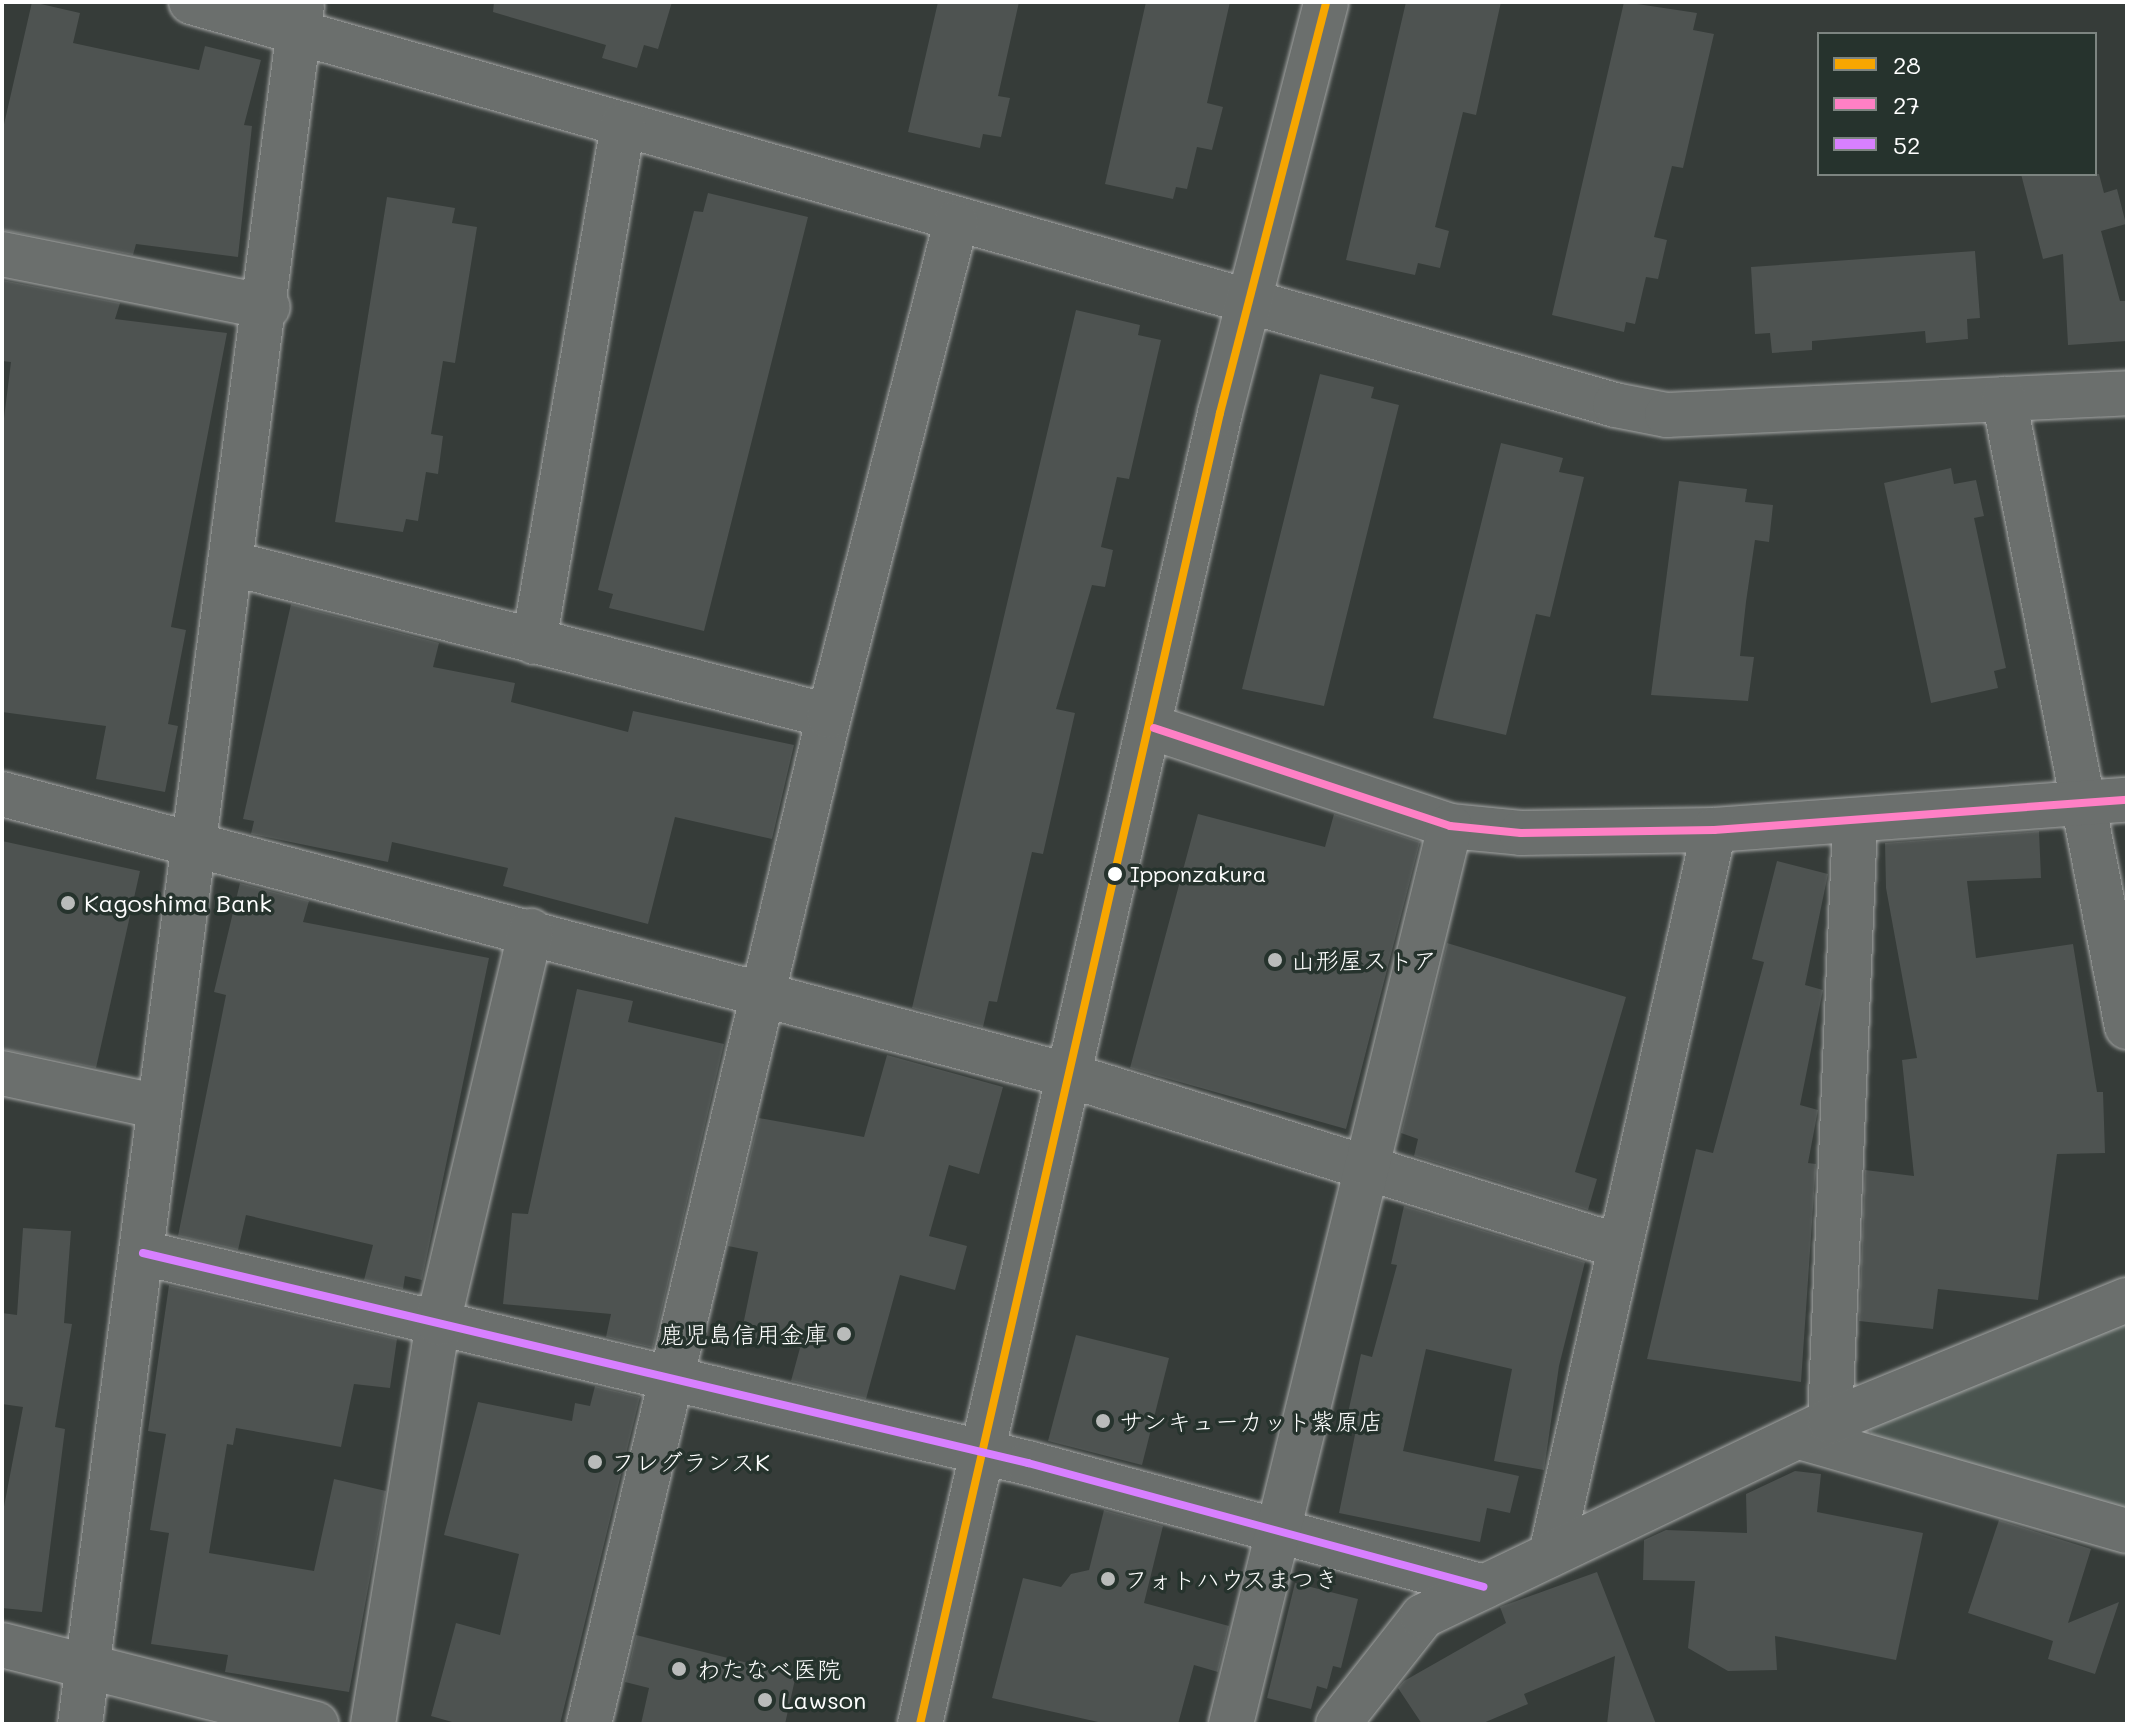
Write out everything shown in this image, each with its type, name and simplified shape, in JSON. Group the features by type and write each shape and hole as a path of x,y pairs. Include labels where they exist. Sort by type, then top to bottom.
{"street":[{"path":"191,2 300,17 623,125 956,222 1247,304 1667,415 2127,393"},
{"path":"920,1724 1154,728 1247,304 1326,2"},
{"path":"80,1724 143,1253 155,1106 195,845 230,563 268,307 300,17"},
{"path":"534,642 623,125"},
{"path":"589,1724 667,1377 829,716 956,222"},
{"path":"2,254 268,307"},
{"path":"2004,399 2081,805 2127,1027"},
{"path":"230,563 829,716"},
{"path":"1154,728 1450,826 1714,830 2127,800"},
{"path":"2,794 531,931 762,996 1071,1076 1367,1165 1618,1246"},
{"path":"1814,1429 1855,821"},
{"path":"1231,1724 1282,1527 1450,826"},
{"path":"1551,1554 1714,830"},
{"path":"373,1724 438,1323 531,931"},
{"path":"2,1073 155,1106"},
{"path":"143,1253 983,1452 1282,1527 1483,1587"},
{"path":"1338,1724 1423,1616 1814,1429 2127,1300"},
{"path":"1814,1429 2127,1531"},
{"path":"2,1645 316,1724"}],"shaded area":[{"path":"2127,1318 2127,1515 1873,1443 1868,1422"}],"building":[{"path":"32,2 80,13 73,43 199,70 205,46 261,60 244,125 252,126 238,257 136,244 133,255 2,230 2,133"},
{"path":"494,2 672,2 658,49 644,45 637,68 602,58 606,45 493,12"},
{"path":"938,2 1019,2 998,96 1010,98 1001,137 983,134 980,148 908,132"},
{"path":"1146,2 1230,2 1207,103 1223,107 1212,150 1197,147 1187,189 1176,187 1173,199 1105,184"},
{"path":"1406,2 1501,2 1476,115 1463,112 1435,227 1449,231 1440,268 1418,263 1415,275 1346,260"},
{"path":"1624,2 1697,13 1693,30 1714,34 1683,168 1672,166 1654,237 1667,240 1658,279 1646,277 1635,324 1626,322 1624,332 1552,315"},
{"path":"2099,174 2104,193 2117,189 2126,224 2101,231 2120,301 2127,301 2127,341 2068,345 2063,254 2043,259 2022,176"},
{"path":"708,193 808,217 704,631 609,608 613,594 598,590 694,211 703,212"},
{"path":"387,197 455,208 452,223 477,227 455,363 443,361 431,434 443,436 438,474 426,472 418,521 406,519 403,532 335,522"},
{"path":"1975,251 1980,318 1967,319 1968,339 1926,343 1925,331 1812,341 1812,350 1772,353 1770,333 1755,334 1751,267"},
{"path":"2,280 120,303 115,319 227,333 171,627 186,630 168,724 178,726 165,792 96,779 106,726 2,712 2,434 11,362 2,361"},
{"path":"1076,310 1140,325 1138,335 1161,340 1129,479 1117,477 1101,547 1113,550 1105,587 1092,585 1056,709 1075,713 1043,854 1032,852 997,1002 989,1001 983,1027 912,1008"},
{"path":"1320,374 1374,387 1371,398 1399,405 1324,706 1242,689"},
{"path":"1501,443 1563,458 1559,472 1584,477 1550,617 1536,614 1506,735 1433,718"},
{"path":"1951,468 1954,484 1976,480 1984,516 1974,518 2006,668 1994,671 1998,688 1931,703 1884,483"},
{"path":"1679,481 1747,489 1745,502 1773,505 1769,542 1755,540 1746,602 1740,656 1754,657 1748,701 1651,695"},
{"path":"291,604 439,643 433,667 515,683 511,702 628,732 633,711 794,745 772,839 675,817 648,924 503,886 508,868 392,842 388,862 251,834 254,821 243,819"},
{"name":"山形屋ストア","path":"1198,814 1325,847 1334,814 1420,842 1346,1129 1130,1068"},
{"path":"2039,831 2041,878 1967,881 1976,958 2073,944 2097,1092 2103,1092 2105,1153 2057,1154 2038,1300 1938,1289 1933,1329 1859,1321 1865,1170 1914,1176 1902,1060 1917,1058 1886,888 1885,843"},
{"path":"2,841 140,871 96,1068 2,1049"},
{"path":"1777,861 1828,874 1805,985 1823,990 1800,1105 1818,1110 1808,1163 1816,1164 1801,1382 1647,1359 1696,1149 1713,1153 1764,962 1752,959"},
{"path":"240,883 309,901 303,922 489,958 422,1280 405,1276 403,1289 364,1280 373,1245 246,1215 238,1250 178,1236 226,995 214,992"},
{"path":"1447,943 1626,997 1575,1172 1597,1179 1588,1210 1414,1156 1418,1139 1401,1133"},
{"path":"577,989 633,1001 628,1022 724,1044 653,1348 606,1337 611,1314 503,1304 512,1213 528,1214"},
{"path":"887,1055 1003,1087 979,1174 949,1165 929,1236 967,1246 955,1290 900,1275 866,1399 791,1381 800,1348 741,1335 758,1252 728,1246 759,1118 864,1137"},
{"path":"1404,1206 1585,1262 1559,1366 1544,1470 1494,1461 1512,1369 1426,1349 1403,1451 1519,1476 1510,1513 1487,1508 1480,1542 1339,1513 1357,1425 1346,1422 1361,1354 1372,1357 1397,1265 1391,1264"},
{"path":"23,1228 71,1231 64,1323 72,1324 55,1427 65,1429 42,1612 2,1608 2,1517 23,1407 2,1404 2,1313 17,1315"},
{"path":"169,1285 397,1339 390,1388 354,1384 341,1447 236,1428 233,1445 227,1444 209,1553 314,1571 334,1479 386,1491 349,1692 225,1672 228,1655 151,1644 169,1533 150,1530 166,1434 148,1431"},
{"name":"サンキューカット紫原店","path":"1076,1335 1169,1358 1142,1465 1048,1441"},
{"path":"595,1386 640,1397 560,1724 459,1724 431,1716 456,1623 500,1635 519,1554 444,1535 478,1402 572,1421 575,1403 590,1406"},
{"path":"1795,1471 1821,1474 1817,1512 1923,1533 1896,1660 1775,1636 1777,1670 1728,1671 1688,1648 1695,1581 1643,1580 1644,1540 1666,1530 1747,1533 1746,1494"},
{"path":"1104,1510 1163,1526 1144,1603 1229,1626 1218,1672 1194,1665 1178,1724 1107,1724 992,1698 1023,1578 1061,1587 1071,1574 1089,1570"},
{"path":"1999,1520 2091,1549 2068,1623 2119,1602 2095,1674 2048,1659 2053,1641 1968,1613"},
{"path":"1597,1572 1656,1724 1607,1724 1615,1656 1524,1694 1528,1704 1481,1724 1422,1724 1398,1688 1404,1681 1506,1623 1500,1607"},
{"path":"1295,1583 1358,1599 1341,1668 1333,1666 1327,1689 1317,1686 1311,1709 1267,1698"},
{"path":"636,1635 796,1675 785,1724 641,1724 649,1688 625,1682"}],"transit line":[{"name":"28","path":"920,1724 1220,413 1326,2"},
{"name":"27","path":"1154,728 1450,826 1521,833 1714,830 2127,800"},
{"name":"52","path":"143,1253 1028,1463 1483,1587"}],"place":[{"name":"Ipponzakura","path":"1115,874"},
{"name":"Kagoshima Bank","path":"68,903"},
{"name":"山形屋ストア","path":"1275,960"},
{"name":"鹿児島信用金庫","path":"844,1334"},
{"name":"サンキューカット紫原店","path":"1103,1421"},
{"name":"フレグランスK","path":"595,1462"},
{"name":"フォトハウスまつき","path":"1108,1579"},
{"name":"わたなべ医院","path":"679,1669"},
{"name":"Lawson","path":"765,1700"}]}
